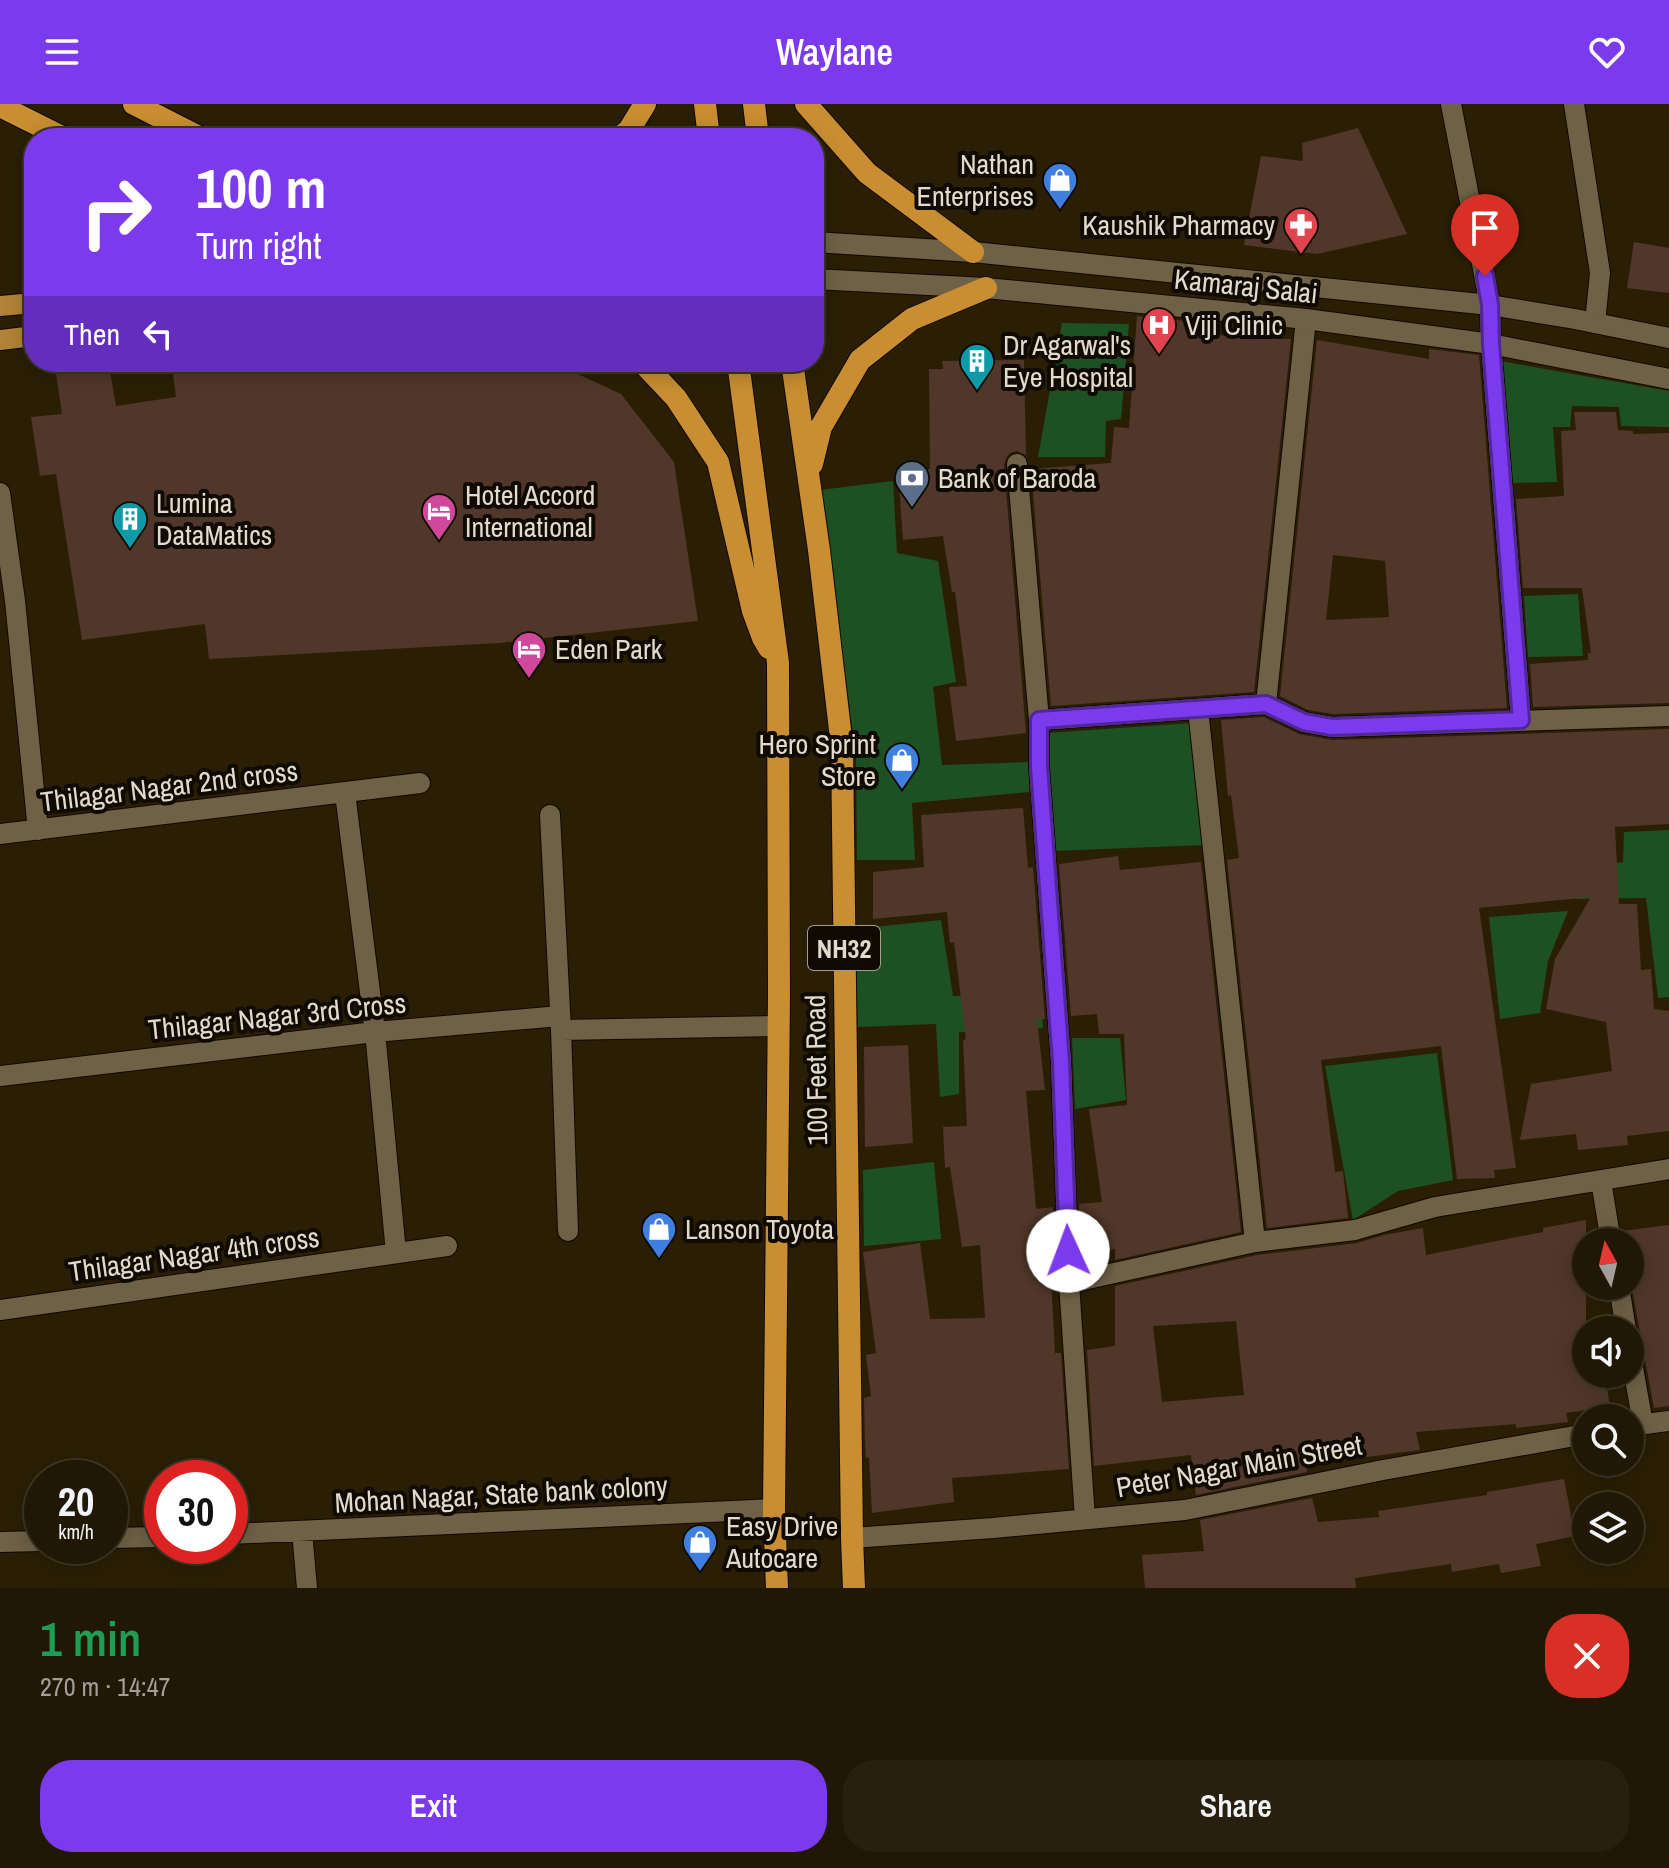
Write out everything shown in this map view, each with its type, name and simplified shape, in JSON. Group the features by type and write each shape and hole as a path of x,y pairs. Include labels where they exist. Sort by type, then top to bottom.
{"highway":[{"path":"134,104 181,128"},
{"path":"630,128 645,104"},
{"path":"705,104 708,128"},
{"path":"754,104 757,128"},
{"path":"806,104 867,173 973,252"},
{"path":"0,106 44,128"},
{"path":"809,478 821,427 860,360 912,319 986,288"},
{"path":"651,372 676,398 718,462 753,611 763,638 778,663"},
{"name":"100 Feet Road","path":"739,372 778,663 774,1509 777,1588"},
{"name":"100 Feet Road","path":"793,372 842,747 854,1588"}],"main road":[{"path":"0,306 24,304"},
{"path":"0,340 24,337"}],"street":[{"path":"1451,104 1490,305 1521,720"},
{"path":"1574,104 1600,273 1595,323"},
{"name":"Kamaraj Salai","path":"824,243 973,252 1490,305 1669,338"},
{"name":"Kamaraj Salai","path":"824,280 986,288 1306,319 1491,344 1669,379"},
{"path":"1266,704 1306,319"},
{"path":"1017,464 1039,720 1039,767 1061,1062 1069,1283 1085,1519"},
{"path":"0,493 7,602 38,830"},
{"path":"1039,720 1266,704 1304,722 1332,727 1669,716"},
{"path":"1198,709 1255,1242"},
{"name":"Thilagar Nagar 2nd cross","path":"0,834 420,783"},
{"path":"345,793 375,1032 396,1253"},
{"path":"550,815 568,1231"},
{"name":"Thilagar Nagar 3rd Cross","path":"0,1076 375,1032 561,1023 778,1026"},
{"path":"1069,1283 1255,1242 1355,1230 1435,1207 1669,1169"},
{"path":"1601,1181 1609,1228"},
{"name":"Thilagar Nagar 4th cross","path":"0,1310 447,1246"},
{"path":"1644,1424 1669,1421"},
{"name":"Peter Nagar Main Street","path":"852,1538 1185,1510 1572,1436"},
{"name":"Mohan Nagar, State bank colony","path":"248,1533 774,1509"},
{"path":"302,1531 307,1588"},
{"path":"0,1542 24,1541"}],"green space":[{"path":"1062,323 1129,324 1121,419 1106,421 1105,457 1038,457"},
{"path":"1500,361 1669,391 1669,427 1621,426 1619,407 1572,406 1570,427 1553,427 1557,482 1509,483"},
{"path":"893,481 897,553 938,561 956,682 933,687 942,765 1031,762 1029,792 912,803 915,860 857,860 856,756 820,490"},
{"path":"1578,594 1583,656 1528,657 1524,596"},
{"path":"1191,723 1204,845 1053,851 1047,733"},
{"path":"1669,830 1669,997 1658,998 1646,898 1576,899 1558,874 1623,862 1624,832"},
{"path":"1568,911 1548,961 1540,1013 1500,1019 1489,917"},
{"path":"941,920 953,996 1040,994 1043,1028 959,1032 959,1094 940,1097 936,1024 858,1027 855,929"},
{"path":"1072,1038 1120,1038 1126,1100 1075,1109"},
{"path":"1437,1053 1453,1180 1398,1191 1353,1220 1325,1066"},
{"path":"934,1162 941,1239 864,1246 863,1170"}],"building":[{"path":"1358,128 1407,234 1317,254 1244,245 1261,156 1303,161 1302,143"},
{"path":"1634,242 1669,248 1669,293 1627,288"},
{"path":"1137,316 1187,321 1187,330 1247,339 1291,339 1254,692 1051,706 1031,469 1111,463 1114,427 1129,428"},
{"path":"1317,340 1429,359 1429,349 1479,355 1507,708 1333,714 1308,710 1280,696","holes":["1333,555 1385,561 1389,617 1326,620"]},
{"path":"1024,360 1026,455 1017,451 1010,453 1004,465 1026,733 956,741 949,687 967,686 955,592 952,592 943,536 903,540 898,472 930,469 929,369 943,369 942,361"},
{"name":"Hotel Accord International","path":"63,372 110,372 116,406 176,397 173,372 574,372 621,394 674,462 698,621 499,643 209,659 205,624 82,640 56,474 40,476 31,417 62,414 56,373"},
{"path":"1574,412 1616,412 1618,430 1633,431 1633,434 1669,433 1669,703 1533,707 1530,664 1588,660 1588,653 1591,653 1582,588 1523,588 1516,499 1564,496 1561,431 1576,430"},
{"path":"1264,717 1299,734 1332,740 1669,729 1669,824 1615,827 1619,904 1637,904 1641,970 1651,969 1654,1009 1669,1011 1669,1131 1627,1136 1628,1145 1578,1150 1576,1134 1520,1140 1531,1084 1612,1071 1606,1022 1546,1009 1555,959 1591,897 1479,908 1516,1168 1494,1170 1495,1178 1457,1179 1441,1046 1321,1060 1335,1172 1343,1171 1348,1218 1267,1228 1227,860 1239,858 1231,795 1228,796 1221,720"},
{"path":"1023,808 1028,868 1033,867 1045,1019 1037,1020 1045,1090 1026,1091 1036,1209 1053,1207 1055,1257 1050,1258 1055,1353 1061,1353 1069,1469 952,1478 954,1502 872,1513 864,1398 871,1396 866,1355 876,1353 863,1252 920,1243 930,1319 985,1318 980,1245 962,1247 950,1167 945,1168 943,1127 967,1126 963,1040 966,1039 954,942 950,943 947,912 873,919 873,872 924,867 921,815"},
{"path":"1118,856 1120,870 1201,862 1241,1232 1115,1260 1115,1249 1081,1254 1079,1204 1102,1202 1089,1109 1127,1105 1124,1034 1099,1034 1097,1014 1071,1016 1059,864"},
{"path":"908,1045 913,1143 865,1147 864,1047"},
{"path":"1586,1220 1586,1228 1572,1228 1572,1300 1586,1300 1586,1316 1572,1316 1572,1388 1607,1388 1610,1404 1572,1404 1572,1412 1566,1413 1568,1422 1516,1428 1516,1424 1416,1432 1420,1450 1306,1465 1307,1472 1196,1495 1191,1455 1094,1466 1087,1350 1115,1346 1115,1286 1257,1255 1357,1243 1423,1228 1426,1255 1543,1232 1543,1228","holes":["1236,1321 1244,1395 1162,1402 1153,1326"]},
{"path":"1669,1225 1669,1406 1654,1408 1644,1354 1644,1316 1637,1316 1634,1300 1644,1300 1644,1228"},
{"path":"1564,1479 1572,1537 1536,1544 1541,1566 1501,1573 1499,1564 1452,1572 1451,1564 1355,1578 1356,1588 1145,1588 1142,1555 1204,1551 1200,1520 1312,1498 1318,1522 1379,1517 1378,1511 1487,1495 1487,1492"}],"place":[{"name":"Nathan Enterprises","path":"1060,211"},
{"name":"Kaushik Pharmacy","path":"1301,256"},
{"name":"Viji Clinic","path":"1159,356"},
{"name":"Dr Agarwal's Eye Hospital","path":"977,392"},
{"name":"Bank of Baroda","path":"912,509"},
{"name":"Hotel Accord International","path":"439,542"},
{"name":"Lumina DataMatics","path":"130,550"},
{"name":"Eden Park","path":"529,680"},
{"name":"Hero Sprint Store","path":"902,791"},
{"name":"Lanson Toyota","path":"659,1260"},
{"name":"Easy Drive Autocare","path":"700,1573"}],"route":[{"path":"1068,1251 1061,1062 1039,767 1039,720 1266,704 1304,722 1332,727 1521,720 1490,305 1485,276"}]}
